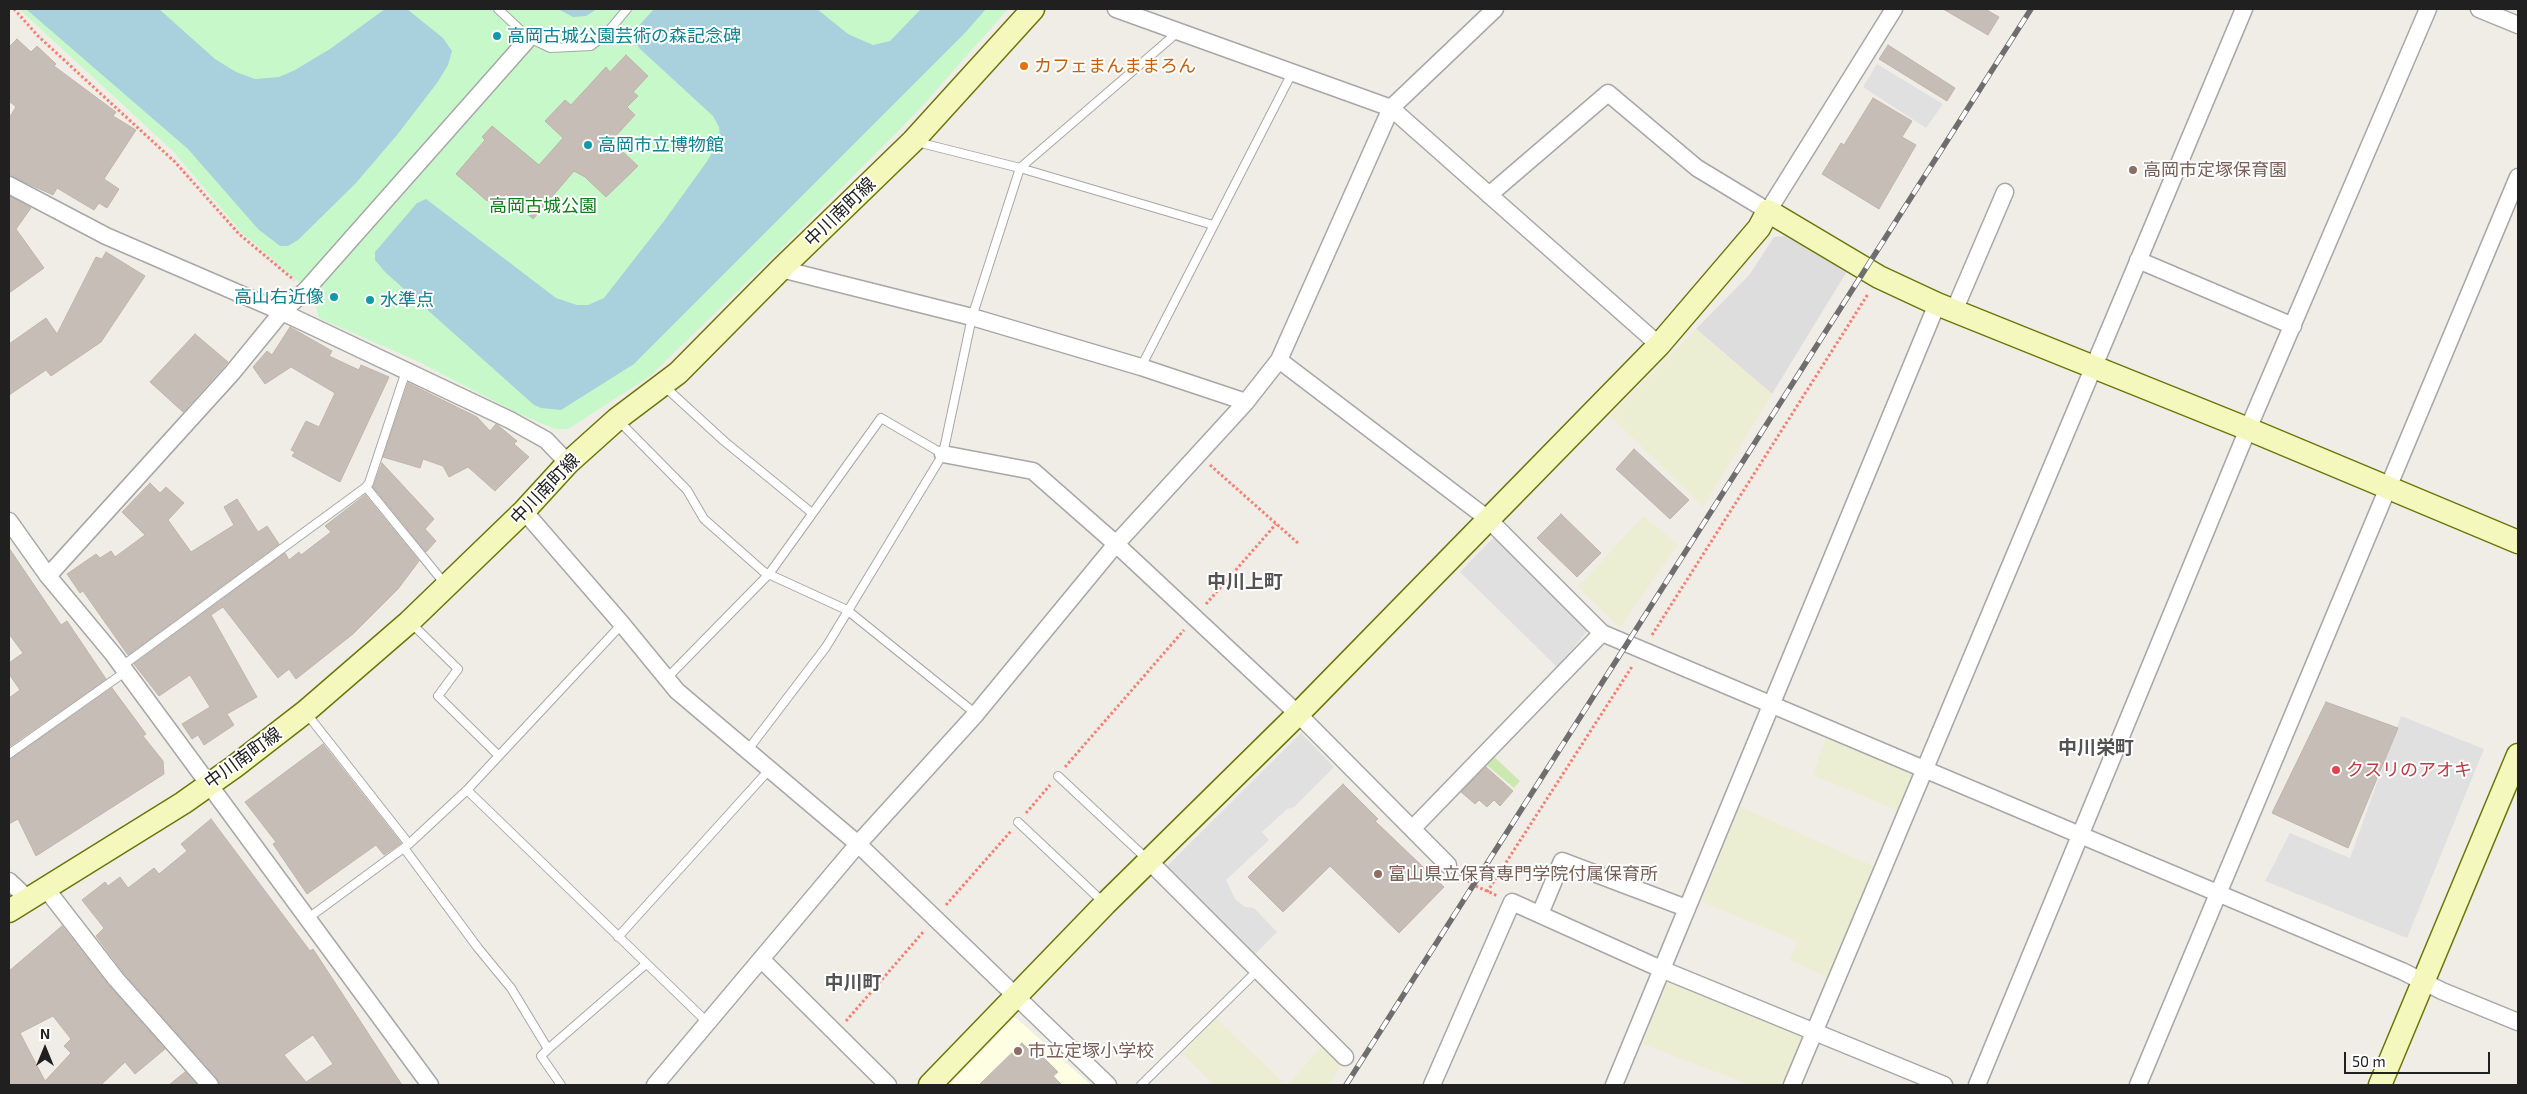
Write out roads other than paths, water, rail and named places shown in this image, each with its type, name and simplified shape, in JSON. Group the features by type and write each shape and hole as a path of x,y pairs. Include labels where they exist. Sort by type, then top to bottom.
{"street":[{"name":"中川南町線","path":"9,911 183,803 208,783 234,767 305,712 409,622 524,511 568,463 617,419 678,373 780,269 913,141 1033,9"},
{"path":"1116,9 1392,108 1659,345"},
{"path":"655,1085 858,844 976,714 1116,544 1246,402 1279,360 1392,108 1495,9"},
{"path":"930,1085 1105,904 1298,714 1659,345 1759,228 1894,9"},
{"path":"1792,1085 2244,9"},
{"path":"1977,1085 2082,836 2248,429 2428,9"},
{"path":"2479,9 2518,25"},
{"path":"48,576 232,373 282,312 306,290 529,38"},
{"path":"1489,194 1608,93 1697,168 1879,277 1945,308 2248,429 2518,542"},
{"path":"2138,1085 2518,177"},
{"path":"9,185 106,236 282,312 543,438 568,463"},
{"path":"1614,1085 1770,704 1945,308 2005,192"},
{"path":"2138,260 2292,326"},
{"path":"780,269 972,317 1141,367 1246,402"},
{"path":"1279,360 1488,519 1602,633 2518,1022"},
{"path":"943,454 1032,471 1116,544 1298,714 1448,865"},
{"path":"524,511 677,691 858,844 1108,1085"},
{"path":"9,521 48,576 124,669 430,1085"},
{"path":"1413,828 1602,633"},
{"path":"2380,1085 2518,755"},
{"path":"1149,861 1345,1057"},
{"path":"1540,914 1562,861 1686,908"},
{"path":"9,881 38,894 210,1085"},
{"path":"1432,1085 1512,902 1661,969 1944,1085"},
{"path":"761,958 888,1085"}],"lane":[{"path":"498,9 529,38 550,48 590,46 606,34 627,9"},
{"path":"747,751 826,647 943,454 972,317 1020,168 1178,32"},
{"path":"1141,367 1292,73"},
{"path":"913,141 1020,168 1213,225"},
{"path":"9,754 366,487 369,483 406,371"},
{"path":"662,384 724,441 812,512"},
{"path":"667,678 769,574 881,418 943,454"},
{"path":"617,419 687,490 704,519 769,574 847,610 976,714"},
{"path":"366,487 447,586"},
{"path":"409,622 458,669 438,696 498,755"},
{"path":"307,919 407,846 467,790 622,624"},
{"path":"305,712 407,846 478,948 511,988 548,1049"},
{"path":"618,937 769,770"},
{"path":"1058,776 1149,861"},
{"path":"467,790 707,1022"},
{"path":"1018,822 1105,904"},
{"path":"561,1085 541,1056 646,964"},
{"path":"1140,1085 1258,970"}],"water":[{"path":"26,9 159,9 215,59 236,72 255,79 279,77 295,70 330,49 385,9 407,9 443,38 452,51 448,65 437,83 397,135 356,183 298,240 288,246 280,246 258,229 188,149"},
{"path":"558,9 597,9 586,16 573,17"},
{"path":"654,9 817,9 848,34 873,45 890,41 921,9 986,9 964,34 634,364 561,410 541,408 534,405 385,272 375,260 375,252 417,203 426,199 556,298 577,305 588,305 604,298 664,221 708,160 720,137 719,127 713,116 639,48 634,38 634,31"}],"railway":[{"path":"1346,1085 2031,9"}],"place":[{"name":"高岡古城公園芸術の森記念碑","path":"497,36"},
{"name":"カフェまんままろん","path":"1024,66"},
{"name":"高岡市立博物館","path":"588,145"},
{"name":"高岡市定塚保育園","path":"2133,170"},
{"name":"高山右近像","path":"334,297"},
{"name":"水準点","path":"370,300"},
{"name":"クスリのアオキ","path":"2336,770"},
{"name":"富山県立保育専門学院付属保育所","path":"1378,874"},
{"name":"市立定塚小学校","path":"1018,1051"}],"district":[{"name":"中川上町","path":"1245,582"},
{"name":"中川栄町","path":"2096,748"},
{"name":"中川町","path":"853,983"}],"park label":[{"name":"高岡古城公園","path":"543,206"}]}
